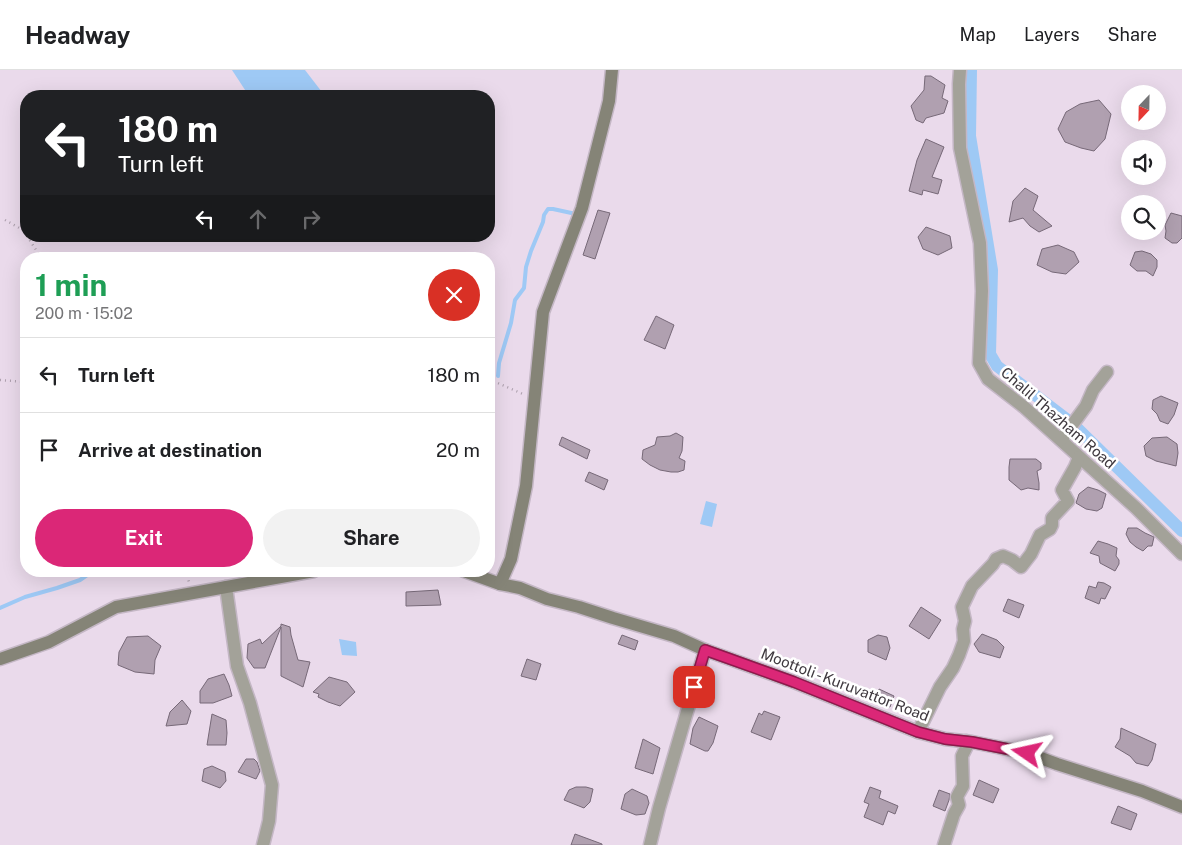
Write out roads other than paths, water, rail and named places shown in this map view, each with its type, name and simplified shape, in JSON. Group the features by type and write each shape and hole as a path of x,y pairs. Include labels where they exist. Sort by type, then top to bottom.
{"main road":[{"path":"500,584 511,559 526,486 543,312 582,208 609,101 612,70"},
{"path":"0,659 49,642 116,607 279,577"},
{"name":"Moottoli - Kuruvattor Road","path":"481,577 500,584 520,588 547,599 674,636 705,650 794,682 918,732 945,739 966,741 1027,753 1142,791 1182,807"}],"street":[{"name":"Chalil Thazham Road","path":"960,70 960,148 980,243 982,291 980,364 988,379 1024,407 1136,508 1182,554"},
{"path":"1060,440 1086,406 1093,390 1107,372"},
{"path":"918,732 940,687 959,655 964,641 962,629 965,621 962,607 972,586 993,564 996,558 1002,556 1012,560 1021,567 1031,554 1040,535 1050,530 1052,518 1068,501 1062,490 1079,457"},
{"path":"226,586 237,666 250,703 272,786 269,822 263,845"},
{"path":"650,845 705,650"},
{"path":"944,845 954,814 959,805 957,797 963,786 962,756 967,746 966,741"}],"water":[{"path":"232,70 305,70 320,90 245,90"},
{"path":"706,501 717,504 712,527 700,524"},
{"path":"339,639 356,642 357,656 342,655"}],"waterway":[{"path":"971,70 970,136 992,270 990,354 997,366 1073,424 1182,531"},
{"path":"498,376 499,363 511,323 515,300 524,288 526,267 544,215 548,209 576,214"},
{"path":"0,608 25,597 57,588 84,577"}]}
